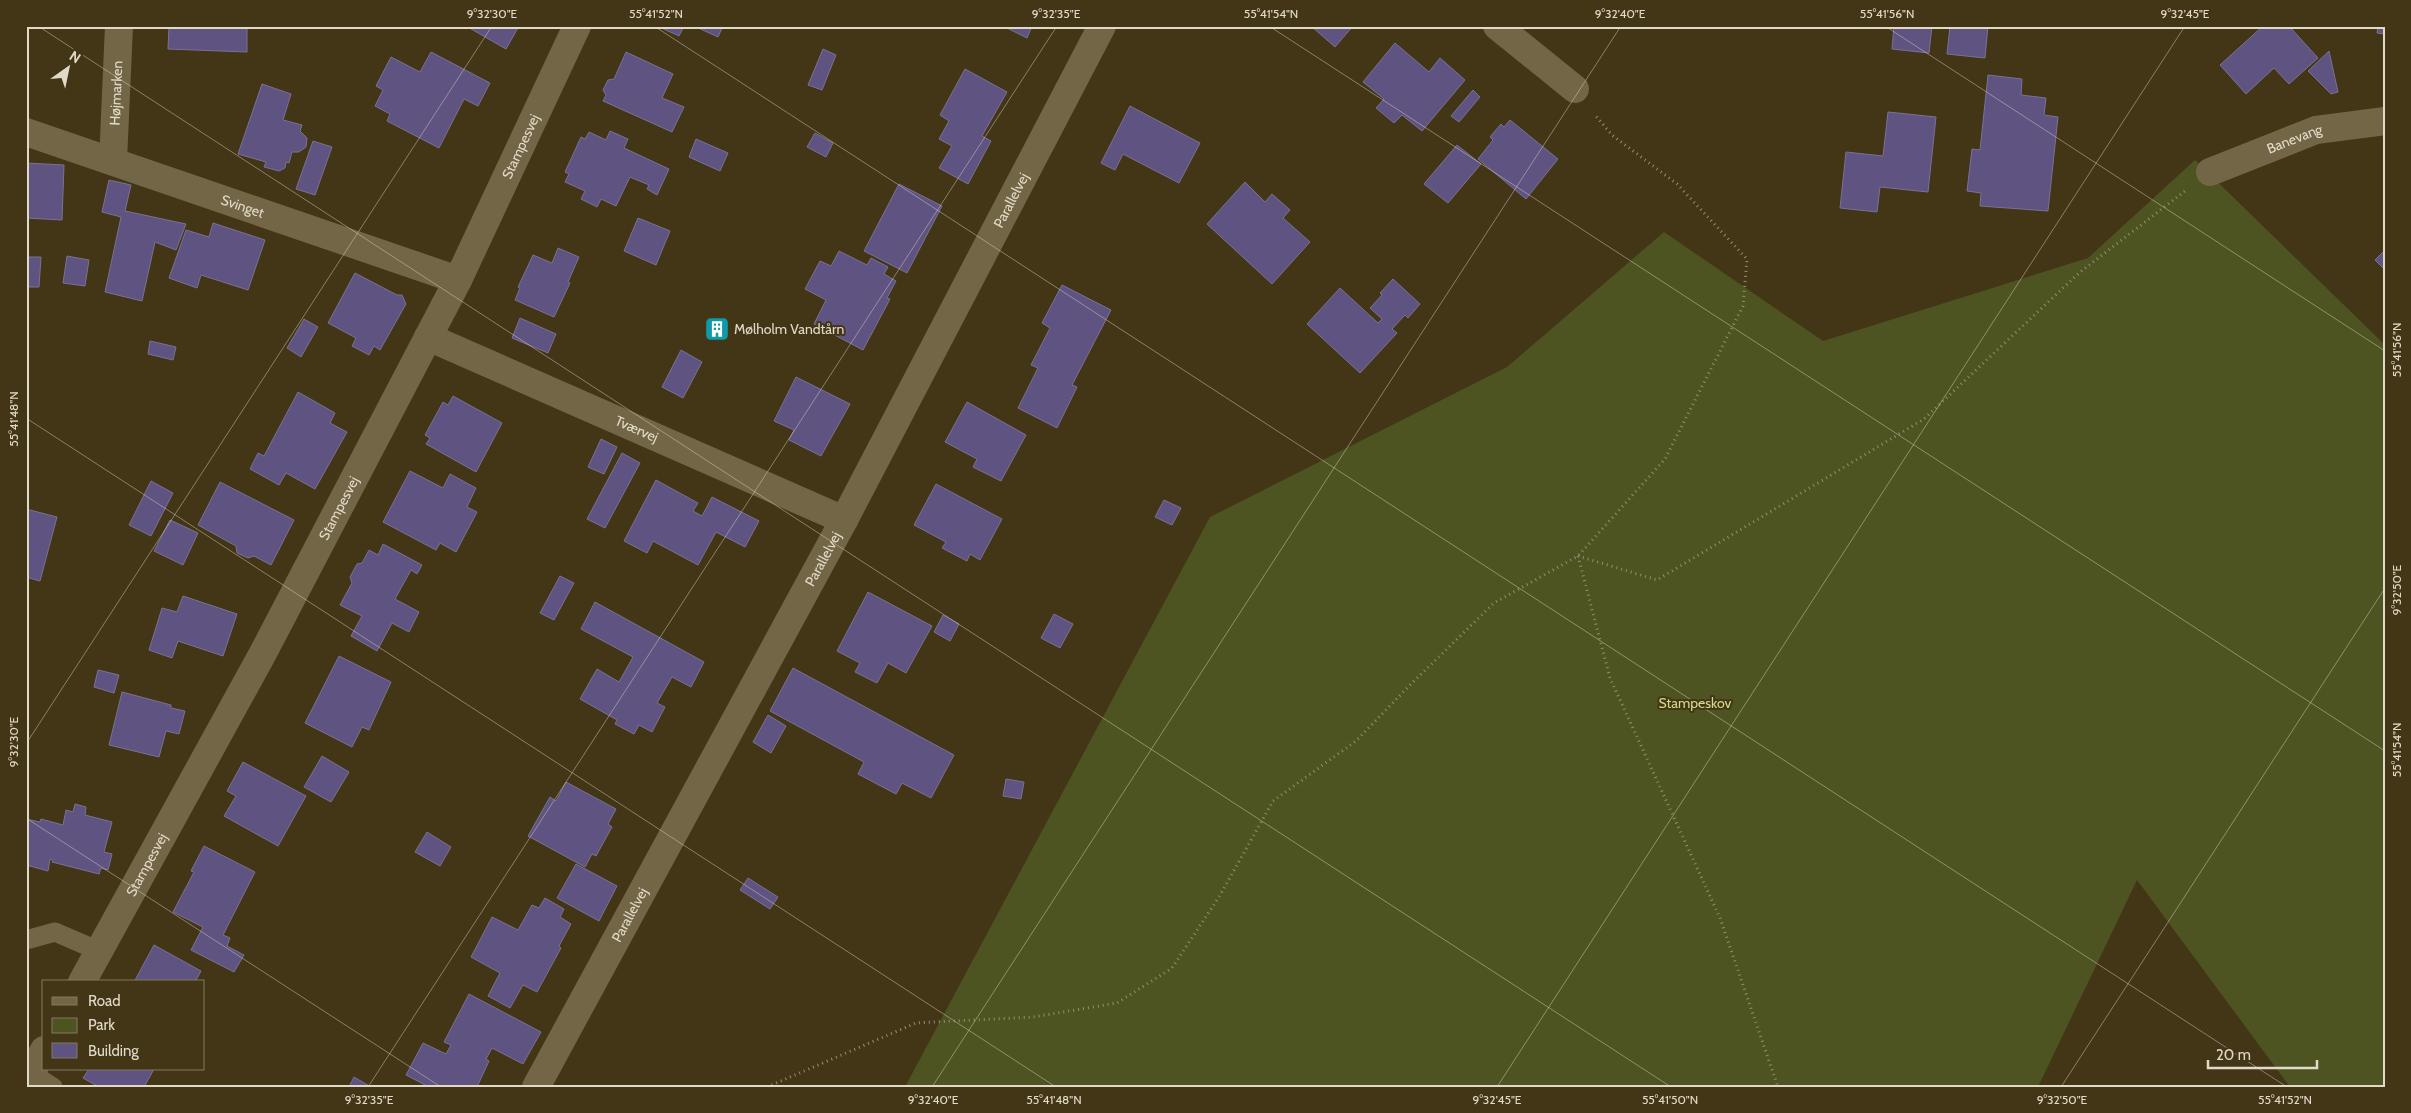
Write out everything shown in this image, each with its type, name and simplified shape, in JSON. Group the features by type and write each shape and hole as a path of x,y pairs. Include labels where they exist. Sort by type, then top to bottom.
{"street":[{"name":"Højmarken","path":"113,161 119,26"},
{"name":"Stampesvej","path":"83,980 263,653 458,280 577,26"},
{"name":"Parallelvej","path":"536,1087 844,520 1102,26"},
{"path":"1497,26 1575,89"},
{"name":"Banevang","path":"2210,172 2316,130 2385,121"},
{"name":"Svinget","path":"26,132 458,280"},
{"name":"Tværvej","path":"428,337 844,520"},
{"path":"37,1081 42,1059"}],"lane":[{"path":"26,940 55,932 99,951"}],"path":[{"path":"767,1087 916,1023 1033,1018 1117,1002 1172,968 1219,897 1273,801 1356,741 1494,603 1578,556 1665,459 1743,306 1747,259 1677,184 1612,135 1575,89"},
{"path":"1578,556 1656,580 1924,419 2079,273 2210,172"},
{"path":"1578,556 1610,678 1720,918 1778,1087"}],"green space":[{"name":"Stampeskov","path":"2195,160 2385,345 2385,1087 2290,1087 2137,880 2038,1087 905,1087 1210,517 1507,367 1664,232 1823,341 2088,258"}],"building":[{"path":"169,26 247,26 247,52 168,49"},
{"path":"466,26 519,26 506,49"},
{"path":"657,26 684,26 679,36"},
{"path":"694,26 723,26 718,37"},
{"path":"1003,26 1032,26 1027,38"},
{"path":"1311,26 1353,26 1335,47"},
{"path":"1894,26 1932,26 1929,53 1892,49"},
{"path":"1950,26 1988,26 1985,58 1947,54"},
{"path":"2263,26 2289,26 2318,58 2289,84 2274,68 2246,94 2220,65"},
{"path":"2378,26 2385,26 2385,34 2377,33"},
{"path":"1395,43 1429,72 1440,58 1465,80 1422,131 1402,115 1394,123 1376,108 1384,99 1363,82"},
{"path":"823,49 836,55 822,90 808,85"},
{"path":"2329,51 2338,92 2331,94 2308,71"},
{"path":"431,52 490,83 478,106 464,99 439,148 387,121 390,114 375,106 383,90 376,86 391,57 420,72"},
{"path":"626,52 673,74 662,98 684,107 672,132 603,101 606,95 603,90 608,80 614,79"},
{"path":"965,69 1007,92 982,136 991,141 968,184 939,168 952,146 939,139 949,121 940,115"},
{"path":"1988,75 2022,79 2021,95 2046,98 2044,115 2058,117 2048,211 1980,206 1981,193 1967,191 1972,149 1980,150"},
{"path":"262,84 291,94 283,120 302,125 300,131 307,138 306,147 299,152 292,152 289,163 286,162 285,168 279,171 264,167 266,162 238,154"},
{"path":"1473,90 1480,97 1459,122 1451,116"},
{"path":"1130,106 1200,143 1179,183 1123,154 1115,170 1101,163"},
{"path":"1888,112 1936,117 1928,192 1880,187 1877,212 1840,208 1846,152 1883,156"},
{"path":"1510,120 1558,159 1526,199 1478,159 1493,140 1490,137 1501,124 1504,127"},
{"path":"610,131 628,139 624,148 669,169 657,195 647,189 649,185 630,177 616,206 601,199 597,207 581,199 585,191 565,182 569,174 565,172 581,137 585,139 589,132 606,140"},
{"path":"815,133 833,143 826,157 807,147"},
{"path":"696,139 728,153 720,171 689,157"},
{"path":"313,141 332,147 315,195 296,189"},
{"path":"1457,145 1481,164 1448,203 1424,184"},
{"path":"26,163 64,165 62,220 26,218"},
{"path":"109,180 131,185 125,211 186,224 176,250 155,242 142,301 105,292 121,217 102,212"},
{"path":"1245,182 1265,202 1272,194 1290,210 1283,218 1310,242 1272,284 1207,224"},
{"path":"899,184 942,206 907,273 864,251"},
{"path":"638,218 670,231 656,265 624,251"},
{"path":"213,223 265,240 248,290 201,275 197,288 169,278 186,230 209,237"},
{"path":"558,248 579,257 568,282 570,283 554,317 515,300 520,288 518,287 533,255 552,263"},
{"path":"2385,250 2385,270 2375,260"},
{"path":"839,251 867,265 871,258 888,267 884,274 896,281 887,298 890,299 863,350 814,324 826,300 805,289 820,261 831,266"},
{"path":"67,256 89,260 85,286 63,283"},
{"path":"26,257 41,257 39,287 26,287"},
{"path":"355,273 397,295 402,295 406,304 380,350 374,346 369,355 352,346 356,338 328,323"},
{"path":"1393,279 1420,304 1408,318 1405,315 1392,329 1397,333 1360,373 1307,324 1340,288 1378,323 1382,319 1370,308"},
{"path":"1062,285 1111,310 1072,385 1077,387 1057,428 1018,408 1038,368 1031,365 1050,328 1042,323"},
{"path":"520,318 556,334 548,353 512,338"},
{"name":"Mølholm Vandtårn","path":"717,318 725,321 728,329 725,337 717,340 709,337 706,329 709,321"},
{"path":"304,319 318,327 301,357 287,348"},
{"path":"150,341 176,347 173,360 148,354"},
{"path":"681,350 702,362 683,398 662,387"},
{"path":"796,377 850,404 821,456 789,440 794,430 774,421"},
{"path":"26,390 28,390 26,432"},
{"path":"298,392 335,413 330,423 347,432 315,489 286,473 279,485 250,469 258,453 264,456"},
{"path":"453,396 502,423 476,472 426,444 430,438 425,435 443,402 448,405"},
{"path":"967,402 1026,435 1001,481 973,467 977,459 945,442"},
{"path":"601,439 617,447 604,474 588,467"},
{"path":"622,453 640,463 605,528 587,519"},
{"path":"410,471 443,488 450,474 476,488 467,507 477,512 456,552 440,543 436,550 383,522"},
{"path":"656,480 698,503 693,511 702,516 712,497 759,521 745,547 716,532 698,565 653,541 647,553 624,541"},
{"path":"151,481 173,493 151,536 129,525"},
{"path":"220,482 294,520 271,565 254,556 248,558 237,553 236,546 198,525"},
{"path":"936,484 1002,519 980,560 970,554 967,561 942,548 946,542 914,525"},
{"path":"1164,500 1181,508 1172,525 1155,517"},
{"path":"26,509 57,517 40,581 26,577"},
{"path":"170,520 198,533 183,565 154,551"},
{"path":"383,544 422,565 417,574 411,570 395,599 419,612 409,632 392,623 377,651 351,636 362,616 340,605 352,583 350,577 357,564 362,563 369,550 378,555"},
{"path":"560,576 574,583 554,620 540,613"},
{"path":"868,592 932,626 906,673 888,663 877,683 855,672 860,663 837,651"},
{"path":"183,596 237,614 223,656 178,641 172,658 149,650 162,608 177,612"},
{"path":"595,602 704,662 691,687 672,677 657,703 665,707 652,732 639,725 634,734 615,724 617,720 580,699 597,669 619,682 633,657 581,629"},
{"path":"1054,614 1073,624 1060,648 1041,638"},
{"path":"943,615 959,624 950,641 934,632"},
{"path":"339,656 391,682 369,730 362,727 352,747 305,723"},
{"path":"793,668 954,755 931,798 902,783 896,794 858,774 864,762 770,711"},
{"path":"98,670 119,675 114,693 94,687"},
{"path":"122,692 171,705 171,708 185,711 179,734 166,731 159,757 109,745"},
{"path":"768,715 786,726 771,753 753,742"},
{"path":"322,756 349,772 331,802 304,787"},
{"path":"243,762 306,796 278,846 224,816 236,796 227,791"},
{"path":"1006,779 1024,782 1021,799 1003,796"},
{"path":"566,782 616,809 608,824 612,827 596,856 592,854 585,867 528,836 550,797 556,801"},
{"path":"75,804 86,807 85,815 112,822 104,852 112,854 108,870 101,868 99,874 52,862 53,860 50,859 48,871 26,865 26,819 40,822 41,819 63,825 66,810 73,812"},
{"path":"427,832 451,847 440,866 415,852"},
{"path":"204,846 255,872 223,935 230,938 227,946 244,955 234,972 191,950 203,927 173,912 194,872 191,871"},
{"path":"576,864 617,886 599,921 557,898"},
{"path":"748,878 778,897 770,909 740,890"},
{"path":"545,898 564,909 560,917 571,924 559,946 561,948 537,992 523,985 510,1008 488,996 500,973 471,957 492,917 518,930 532,905 539,908"},
{"path":"154,945 201,971 196,980 135,980"},
{"path":"469,994 541,1032 523,1064 492,1048 486,1059 489,1061 477,1087 429,1087 406,1075 423,1043 446,1054 451,1045 444,1042"},
{"path":"88,1070 153,1070 144,1087 99,1087 83,1078"},
{"path":"354,1077 371,1087 349,1087"}],"place":[{"name":"Mølholm Vandtårn","path":"717,329"}]}
